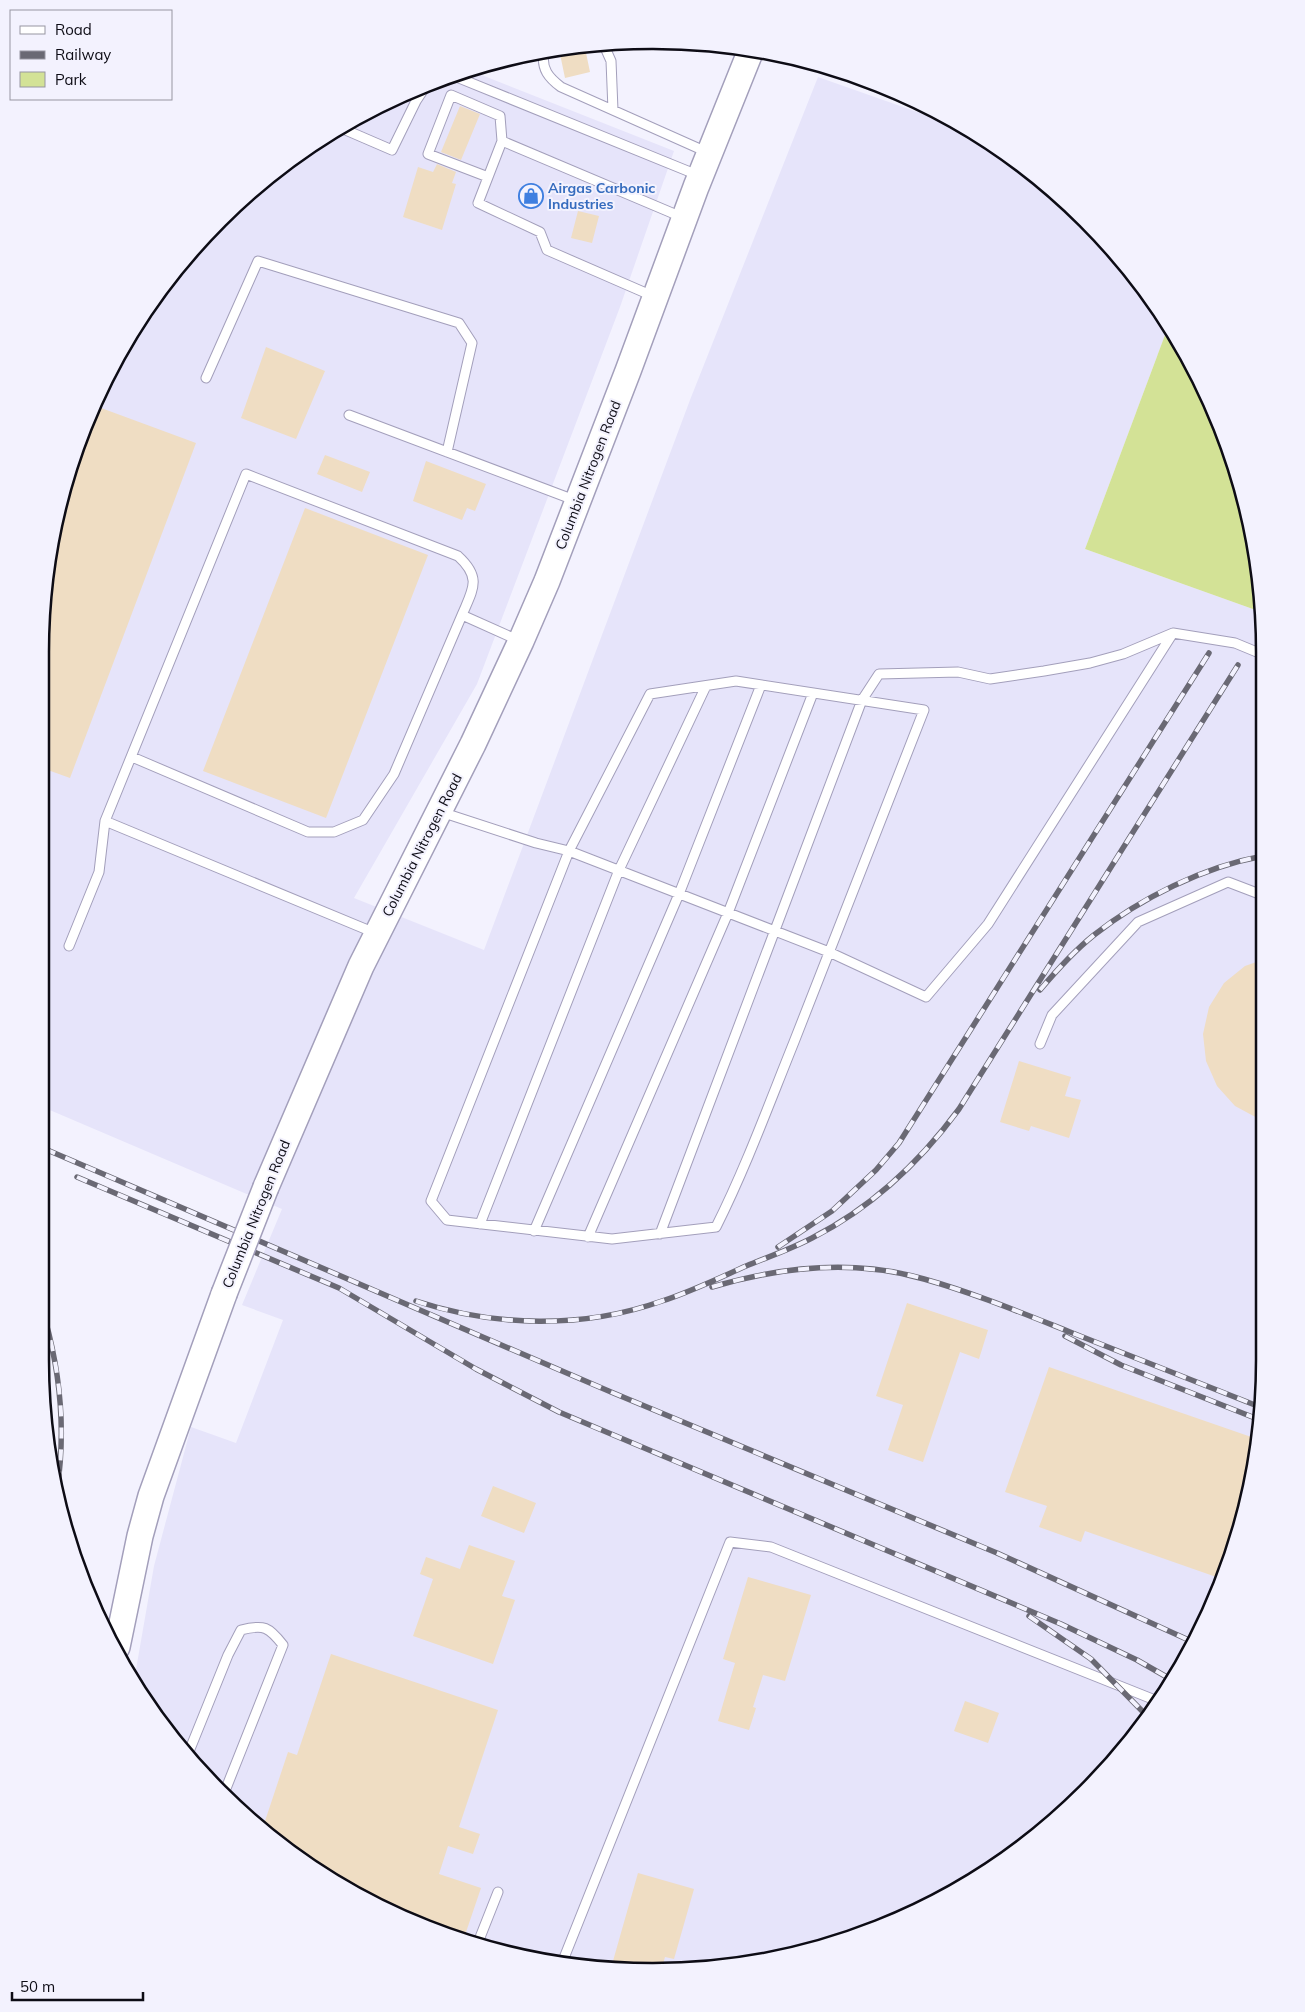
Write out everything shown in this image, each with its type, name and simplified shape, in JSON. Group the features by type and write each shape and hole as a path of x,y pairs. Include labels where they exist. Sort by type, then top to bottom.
{"street":[{"name":"Columbia Nitrogen Road","path":"118,1640 140,1536 152,1496 224,1294 266,1187 330,1036 377,934 473,744 521,641 578,502 704,165 748,57"}],"lane":[{"path":"606,51 611,62 613,110"},
{"path":"543,59 549,78 561,87 613,110 704,165"},
{"path":"463,79 704,165"},
{"path":"488,177 428,154 452,94 500,116 502,141 478,203 540,232 547,250 655,297"},
{"path":"349,131 392,150 420,96"},
{"path":"502,141 684,218"},
{"path":"206,378 258,261 459,323 472,343 447,452"},
{"path":"349,415 578,502"},
{"path":"69,946 99,872 105,821 246,474 458,556 473,575 474,584 462,615 394,774 363,820 334,832 308,832 132,757"},
{"path":"462,615 521,641"},
{"path":"438,811 536,843 569,851 619,870 829,952 926,997 988,924 1173,633"},
{"path":"660,1234 773,930 862,700 880,674 958,672 990,678 1026,674 1090,663 1123,654 1173,633 1235,643 1256,652"},
{"path":"736,681 813,693 924,710 733,1193 716,1227 612,1239 447,1220 431,1201 569,851 650,694 736,681"},
{"path":"534,1231 679,894 762,685"},
{"path":"480,1224 619,870 706,686"},
{"path":"588,1237 728,913 813,693"},
{"path":"105,821 377,934"},
{"path":"1040,1044 1052,1015 1138,922 1228,882 1256,893"},
{"path":"565,1957 730,1542 771,1547 1151,1699"},
{"path":"191,1748 228,1655 241,1630 256,1626 272,1631 283,1645 227,1787"},
{"path":"480,1938 498,1892"}],"shaded area":[{"path":"480,74 674,151 620,307 477,684 354,898 484,950 690,400 818,77 930,116 988,151 1051,199 1106,254 1131,285 1165,335 1085,549 1255,610 1255,1399 1245,1477 1236,1516 1224,1554 1194,1627 1154,1695 1106,1758 1051,1813 1020,1838 988,1861 920,1901 847,1931 809,1943 770,1952 692,1962 613,1962 535,1952 496,1943 421,1917 385,1901 317,1861 254,1813 199,1758 174,1727 136,1670 154,1566 191,1427 236,1443 283,1320 242,1305 282,1209 49,1110 49,652 54,574 69,496 81,458 111,385 151,317 199,254 254,199 285,174 317,151 385,111 458,81"}],"green space":[{"path":"1165,335 1194,385 1224,458 1236,496 1245,535 1255,610 1085,549"}],"building":[{"path":"586,53 590,72 565,78 560,56"},
{"path":"460,106 480,114 461,160 441,152"},
{"path":"437,164 456,172 452,183 456,184 442,230 403,217 418,167 433,172"},
{"path":"578,211 599,216 592,243 571,238"},
{"path":"266,347 325,371 296,439 241,418"},
{"path":"101,408 196,443 70,778 49,770 50,613 60,535 69,496 81,458"},
{"path":"325,455 370,472 362,492 317,474"},
{"path":"426,461 486,484 475,511 467,508 462,520 413,501"},
{"path":"305,508 428,555 326,818 203,771"},
{"path":"1256,962 1256,1117 1235,1106 1217,1086 1206,1061 1203,1034 1209,1007 1224,983 1245,966"},
{"path":"1019,1061 1071,1077 1065,1096 1081,1100 1069,1138 1031,1126 1029,1131 1000,1122"},
{"path":"907,1303 988,1330 979,1359 960,1352 923,1462 888,1450 903,1405 876,1396"},
{"path":"1049,1367 1251,1437 1245,1477 1236,1516 1215,1577 1085,1531 1081,1542 1039,1527 1047,1506 1005,1492"},
{"path":"493,1486 536,1503 524,1533 481,1516"},
{"path":"469,1545 515,1561 502,1596 515,1600 493,1664 413,1636 433,1579 420,1574 426,1557 460,1569"},
{"path":"748,1577 811,1595 785,1681 763,1675 753,1707 756,1708 749,1730 718,1721 735,1663 723,1659"},
{"path":"331,1654 498,1710 459,1827 480,1834 473,1854 448,1846 439,1874 481,1888 466,1933 385,1901 317,1861 265,1822 288,1752 297,1755"},
{"path":"965,1701 999,1713 988,1743 954,1731"},
{"path":"638,1873 694,1889 674,1959 665,1957 663,1963 613,1962"}],"railway":[{"path":"778,1247 832,1211 876,1170 899,1143 1209,653"},
{"path":"416,1301 446,1310 508,1320 570,1320 632,1310 704,1285 796,1246 834,1226 874,1198 911,1165 944,1129 959,1109 1238,665"},
{"path":"1040,990 1066,961 1112,921 1152,897 1196,876 1256,858"},
{"path":"49,1151 611,1392 997,1553 1187,1639"},
{"path":"77,1177 339,1288 476,1369 559,1412 1061,1624 1137,1660 1166,1676"},
{"path":"712,1287 764,1274 817,1268 844,1267 898,1273 924,1279 998,1304 1254,1405"},
{"path":"49,1336 55,1361 60,1404 59,1473"},
{"path":"1065,1336 1121,1365 1253,1417"},
{"path":"1029,1616 1091,1659 1142,1711"}],"place":[{"name":"Airgas Carbonic Industries","path":"531,196"}]}
